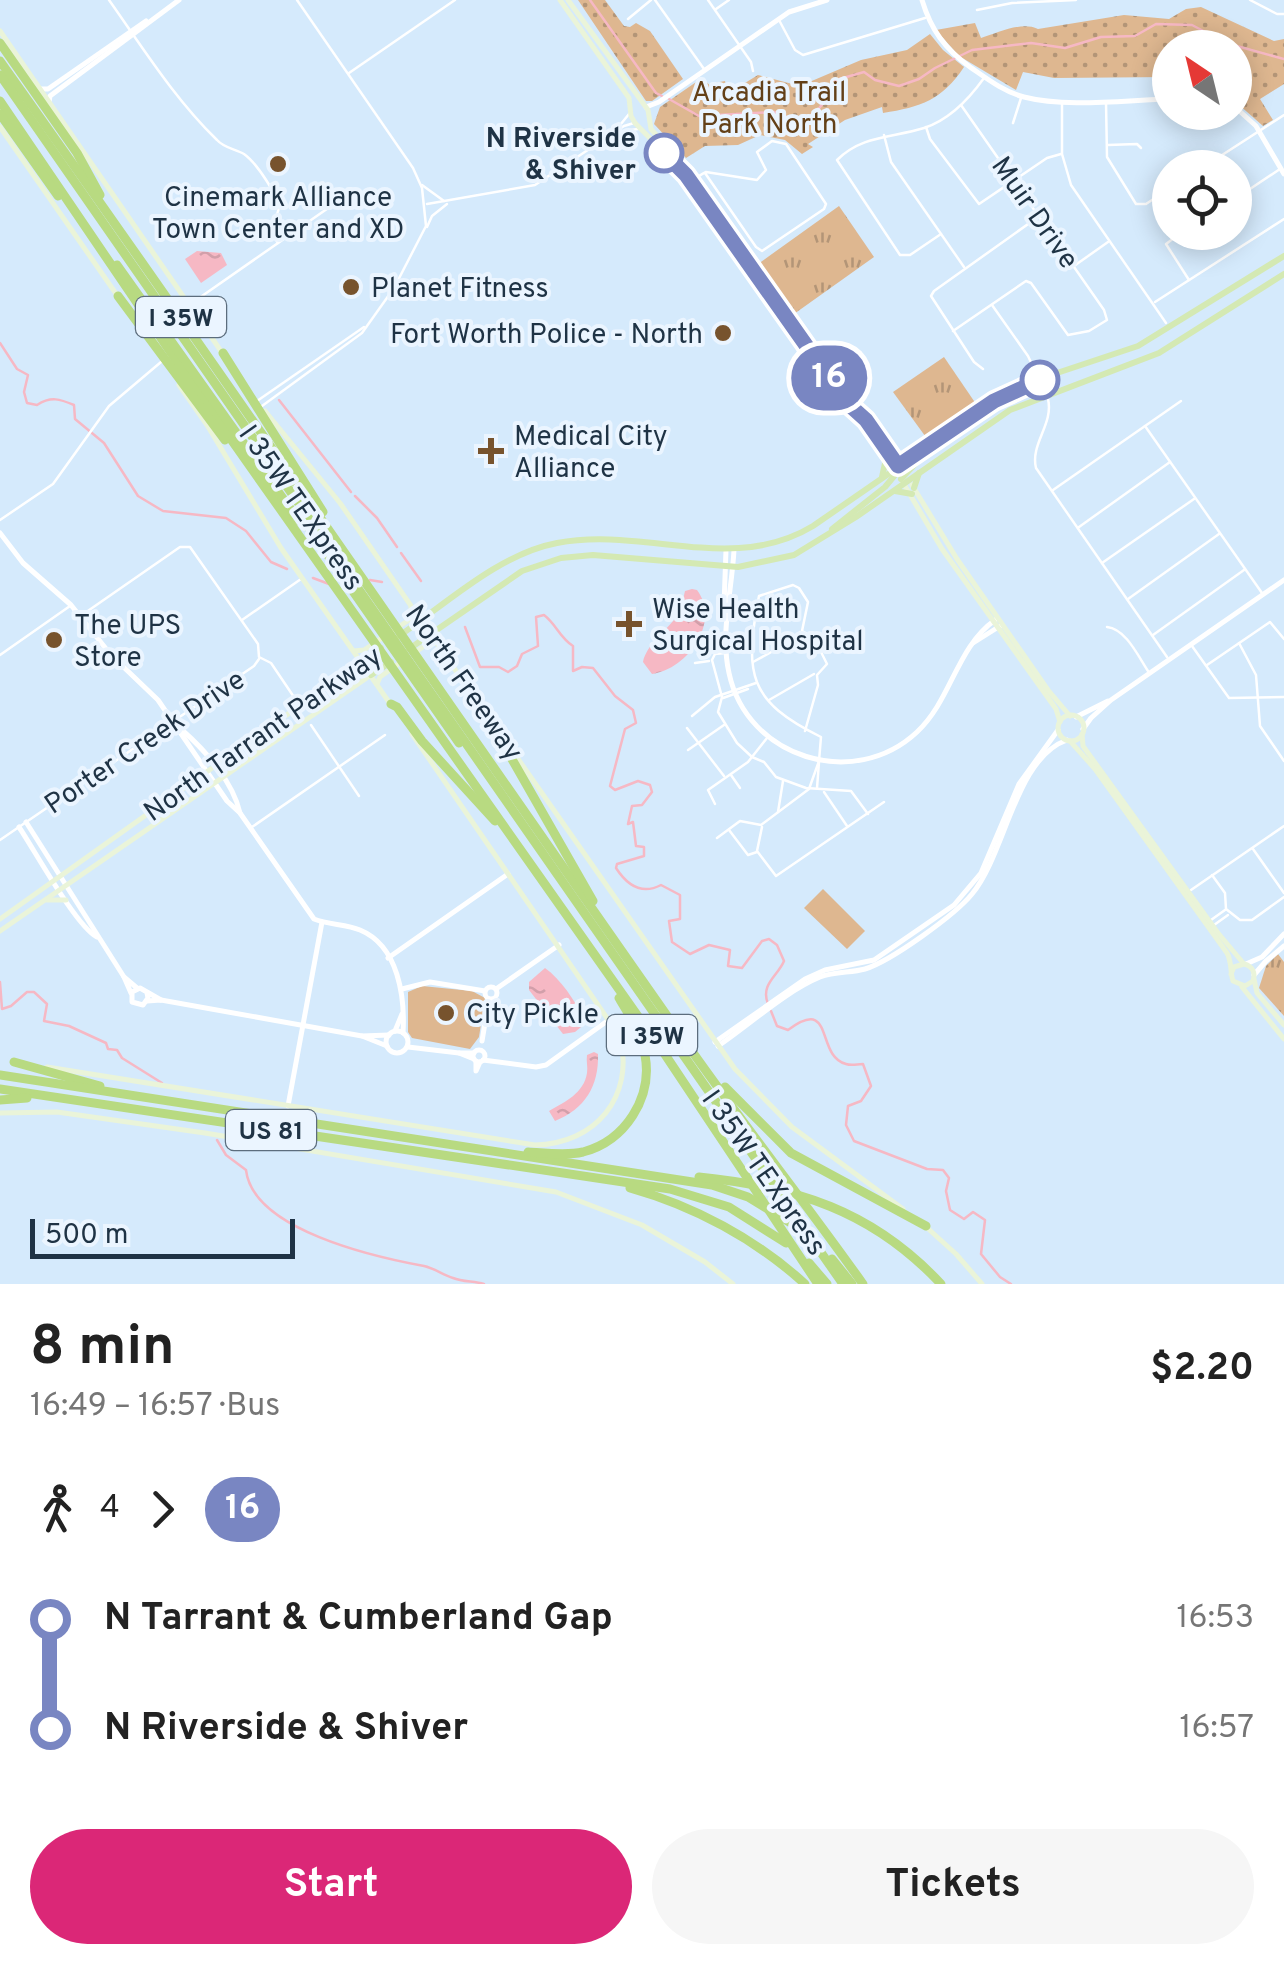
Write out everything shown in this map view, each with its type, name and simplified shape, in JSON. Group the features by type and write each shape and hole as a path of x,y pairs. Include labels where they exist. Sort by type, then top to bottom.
{"highway":[{"path":"0,43 85,167 130,252 250,422 307,516"},
{"path":"0,51 35,89"},
{"name":"North Freeway","path":"0,61 251,414 358,576 684,1040 863,1284"},
{"name":"I 35W TEXpress","path":"0,76 840,1284"},
{"name":"I 35W TEXpress","path":"0,86 840,1284"},
{"name":"North Freeway","path":"0,101 138,306 696,1100 818,1284"},
{"path":"0,114 51,188 113,259 302,526 309,529"},
{"path":"118,296 306,548 316,556"},
{"path":"223,353 314,496 358,576"},
{"path":"390,704 397,707 543,880"},
{"path":"485,712 639,975"},
{"path":"487,1151 569,1154 596,1147 616,1136 630,1120 645,1089 645,1053 635,1026 562,908"},
{"path":"684,1040 752,1118 791,1154 926,1226"},
{"path":"14,1062 146,1099"},
{"name":"US 81","path":"0,1076 576,1165 714,1182"},
{"name":"US 81","path":"0,1089 582,1178"},
{"path":"0,1100 79,1102"},
{"path":"582,1178 670,1189 729,1207 778,1236 826,1284"},
{"path":"582,1178 636,1190 722,1224 805,1284"},
{"path":"714,1182 775,1187 830,1204 897,1244 940,1284"},
{"path":"714,1182 793,1223 826,1252 852,1284"}],"main road":[{"path":"560,0 629,98 637,125 686,175"},
{"path":"568,0 644,107 651,129 856,413 866,420 912,491 937,542 1048,690 1082,722 1083,746 1227,953 1235,984 1248,985 1254,977"},
{"name":"North Freeway","path":"0,32 35,89 50,104 259,404 340,503 422,620 427,639 437,643 717,1044 762,1100 792,1128 926,1226 982,1284"},
{"path":"632,111 644,107"},
{"path":"637,125 648,117"},
{"path":"0,127 207,424 302,578 354,651 365,656 390,704 612,1022 624,1051 622,1084 605,1116 571,1140 535,1144 0,1059"},
{"name":"North Tarrant Parkway","path":"0,931 535,565 593,555 729,566 780,560 806,549 889,493 912,457 972,416 1040,380 1138,346 1284,256"},
{"name":"North Tarrant Parkway","path":"0,919 301,706 411,623 422,620 530,551 584,539 730,550 774,544 798,534 880,480 920,472 995,418 1046,394 1135,365 1159,353 1284,274"},
{"path":"828,534 972,416"},
{"path":"889,457 912,457"},
{"path":"880,480 889,457"},
{"path":"912,491 920,472"},
{"path":"889,493 912,491"},
{"path":"798,534 806,549"},
{"path":"530,551 535,565"},
{"path":"410,602 411,623"},
{"path":"997,623 1056,709 1059,726 1068,741 1095,769 1211,924 1253,970 1257,993 1284,1025"},
{"path":"1059,726 1073,716"},
{"path":"1068,741 1082,732"},
{"path":"44,901 66,900"},
{"path":"1231,974 1237,965 1245,964"},
{"path":"1242,986 1284,1040"},
{"path":"0,1112 57,1112 205,1133 542,1189 642,1224 733,1284"}],"street":[{"path":"109,0 180,100 220,145 250,159 276,196 280,206 272,233 278,243"},
{"path":"35,89 48,88 179,0"},
{"path":"297,0 419,181 430,194 445,202"},
{"path":"348,74 455,0"},
{"path":"628,19 653,0 704,70"},
{"path":"708,0 753,71"},
{"path":"715,10 728,0"},
{"path":"644,107 659,102 778,19 827,0"},
{"path":"922,0 927,18 948,48 985,77 1022,96 1062,101 1152,100"},
{"path":"977,10 1012,2 1076,0"},
{"path":"1250,0 1284,14"},
{"path":"778,19 794,50 802,55 927,18"},
{"path":"50,104 50,96 129,33"},
{"path":"941,234 904,257 836,160 860,142 926,128 961,105 985,77"},
{"path":"1014,123 1022,96"},
{"path":"1106,100 1107,157 1114,172 1139,206 1152,198"},
{"path":"1062,101 1062,154 1071,185 1170,328"},
{"path":"648,117 659,102"},
{"name":"Muir Drive","path":"961,105 1108,320 1089,331 1068,334 1026,281 992,304"},
{"path":"615,132 632,111"},
{"path":"1230,150 1284,116"},
{"path":"1252,121 1283,171 1252,188"},
{"path":"615,132 637,125"},
{"path":"426,204 535,185 615,132 637,125"},
{"path":"926,128 978,204 1047,158 1062,154"},
{"path":"884,136 891,162 965,269"},
{"path":"691,182 704,173 757,180 766,170 757,152 772,141 786,144 824,198 824,209 762,250 704,173"},
{"path":"1106,144 1137,144 1141,148"},
{"path":"419,181 426,204 422,238"},
{"path":"259,404 348,345 394,288 432,216 452,201"},
{"path":"189,305 334,204"},
{"path":"983,369 931,296 934,290 1039,216"},
{"path":"1152,304 1284,219"},
{"path":"726,232 740,223"},
{"path":"1074,266 1109,241"},
{"path":"1170,250 1189,280"},
{"path":"953,331 992,304 1028,356 1046,394 1050,413 1034,459 1169,660"},
{"path":"0,520 53,484 121,394 163,362"},
{"path":"1052,491 1181,401"},
{"path":"1145,426 1263,594"},
{"path":"1078,528 1171,462"},
{"path":"1102,563 1196,498"},
{"path":"0,533 24,563 71,605 111,655 148,688 307,910 322,922 362,931 388,958 402,988 406,1048"},
{"path":"1127,600 1220,534"},
{"path":"80,616 180,548 190,547 258,644 259,657 271,663 301,706"},
{"path":"730,550 726,653 734,693 750,719 768,737 794,753 819,761 863,760 907,740 933,713 961,658 997,623"},
{"path":"1152,636 1245,569"},
{"path":"242,620 302,578"},
{"path":"1082,732 1090,718 1148,670 1169,660 1284,580"},
{"path":"716,838 740,821 761,825 777,814 809,788 819,761 822,738 783,717 758,683 752,663 758,596 798,586 808,602 797,638 752,663"},
{"path":"0,655 71,605"},
{"path":"1206,666 1270,622 1284,639"},
{"path":"768,700 826,666 814,638 804,634 802,627"},
{"path":"1107,627 1121,632 1148,670"},
{"path":"1239,642 1252,663 1260,726 1284,761"},
{"path":"1191,645 1229,698 1284,697"},
{"path":"726,653 714,654 712,660 722,697 718,711 724,725 752,757 784,780 820,790 850,791 868,814"},
{"name":"Porter Creek Drive","path":"0,840 254,666 259,657"},
{"path":"696,664 712,660"},
{"path":"805,731 820,672"},
{"path":"692,716 714,698 758,683"},
{"path":"1073,716 1111,700"},
{"path":"311,725 315,714"},
{"path":"300,725 311,725"},
{"path":"311,725 360,796"},
{"path":"688,750 724,725"},
{"path":"717,1044 816,974 866,964 898,948 950,911 992,859 1028,773 1059,726"},
{"path":"180,728 215,766 236,798 240,813"},
{"path":"687,728 725,778"},
{"path":"251,828 385,735"},
{"path":"715,804 708,790 752,757 768,737"},
{"path":"1028,773 1050,747 1068,741"},
{"path":"819,761 820,790 847,826"},
{"path":"730,774 740,788"},
{"path":"813,779 819,780"},
{"path":"777,814 784,780"},
{"path":"761,825 758,851 776,876 884,802"},
{"name":"Porter Creek Drive","path":"26,822 57,878"},
{"path":"1188,892 1284,826"},
{"name":"Porter Creek Drive","path":"19,827 57,878"},
{"path":"728,829 748,855 758,851"},
{"path":"1212,875 1226,893 1230,914 1240,920 1252,920 1284,895 1252,848"},
{"path":"388,958 509,874"},
{"path":"57,878 134,991 147,997 362,1036 392,1050 428,1048 536,1067 612,1022"},
{"path":"63,887 66,900 90,934 97,937"},
{"path":"1211,924 1226,909"},
{"path":"1211,924 1230,914"},
{"path":"288,1106 322,922"},
{"path":"1245,964 1262,957 1284,934"},
{"path":"489,999 495,997 496,989 559,945"},
{"path":"1254,977 1284,946"},
{"path":"402,988 430,982 484,991 489,999 479,1057"},
{"path":"484,991 489,986 496,989"},
{"path":"134,991 134,1004 140,1006 147,997"},
{"path":"392,1050 392,1033 402,1014"},
{"path":"362,1036 392,1033 428,1048"}],"green space":[{"path":"578,0 605,0 624,26 636,23 650,31 683,79 652,101 646,101"},
{"path":"1201,7 1250,30 1152,30 1152,77 1054,78 1023,72 1016,90 959,56 936,30 975,23 981,38 1017,27 1038,29 1124,15 1169,19 1186,9"},
{"path":"1252,31 1274,41 1284,39 1284,84 1260,99 1273,120 1263,126 1252,116"},
{"name":"Arcadia Trail Park North","path":"930,34 964,67 947,87 920,105 883,113 882,107 845,120 808,144 813,147 802,154 785,140 760,135 738,145 705,146 686,158 654,124 660,107 702,78 715,90 714,83 725,81 727,88 740,86 758,75 800,86 861,60 907,50"},
{"path":"839,206 874,257 794,314 758,264"},
{"path":"944,357 974,401 974,407 928,440 893,392"},
{"path":"823,889 865,931 847,949 804,908"},
{"path":"1278,954 1284,962 1284,1016 1259,988 1266,966"},
{"name":"City Pickle","path":"422,986 472,991 485,998 479,1037 470,1049 412,1038 408,1032 408,992"}],"water":[{"path":"197,251 221,253 227,265 201,283 185,259"},
{"path":"697,590 705,616 697,642 678,663 652,674 643,662 645,656 677,616 685,591"},
{"path":"545,968 569,993 586,1023 575,1032 563,1034 529,990 529,982"},
{"path":"598,1054 598,1066 588,1095 575,1110 555,1121 549,1111 582,1086 587,1055"}],"waterway":[{"path":"590,0 662,96"},
{"path":"669,99 699,116 774,112 799,122 818,109 836,80 864,72 875,80 899,86 972,50 1031,43 1065,48 1101,37 1135,36 1156,24 1192,25 1226,43 1284,59"},
{"path":"0,343 17,369 28,375 24,392 27,403 37,405 56,399 74,405 75,419 104,443 138,496 163,511 226,518 246,531 271,562 287,569"},
{"path":"279,400 351,492"},
{"path":"355,496 397,547"},
{"path":"401,553 421,581"},
{"path":"313,578 329,584"},
{"path":"370,580 382,582"},
{"path":"465,627 480,667 499,667 508,672 517,666 522,654 538,646 536,617 544,615 573,646 573,671 593,668 615,696 633,710 636,723 625,729 610,786 615,790 638,781 650,785 652,792 642,805 632,806 628,824 633,822 636,846 644,847 644,856 617,864 616,868 636,887 661,885 680,895 680,919 669,921 672,942 690,954 709,945 730,950 728,966 742,968 762,941 769,939 777,945 784,961 766,991 768,1004"},
{"path":"0,982 2,1009 27,992 34,992 47,1004 44,1021 69,1026 106,1043 108,1049 117,1050 122,1058 162,1083"},
{"path":"771,1011 777,1026 788,1030 813,1019 819,1023 837,1059 848,1065 863,1064 871,1086 861,1101 848,1106 846,1125 854,1141 927,1169 943,1170 949,1178 946,1191 950,1210 964,1219 973,1212 985,1220 981,1254 1011,1284"},
{"path":"217,1140 226,1155 246,1170 254,1191 270,1209 292,1224 376,1256 484,1284"}],"bus line":[{"name":"16","path":"664,153 686,175 846,402 866,420 898,466 994,401 1040,380"}],"place":[{"name":"N Riverside & Shiver","path":"664,153"},
{"name":"Cinemark Alliance Town Center and XD","path":"278,164"},
{"name":"Planet Fitness","path":"351,287"},
{"name":"Fort Worth Police - North","path":"723,333"},
{"name":"Medical City Alliance","path":"491,451"},
{"name":"Wise Health Surgical Hospital","path":"629,624"},
{"name":"The UPS Store","path":"54,640"},
{"name":"City Pickle","path":"446,1013"}]}
